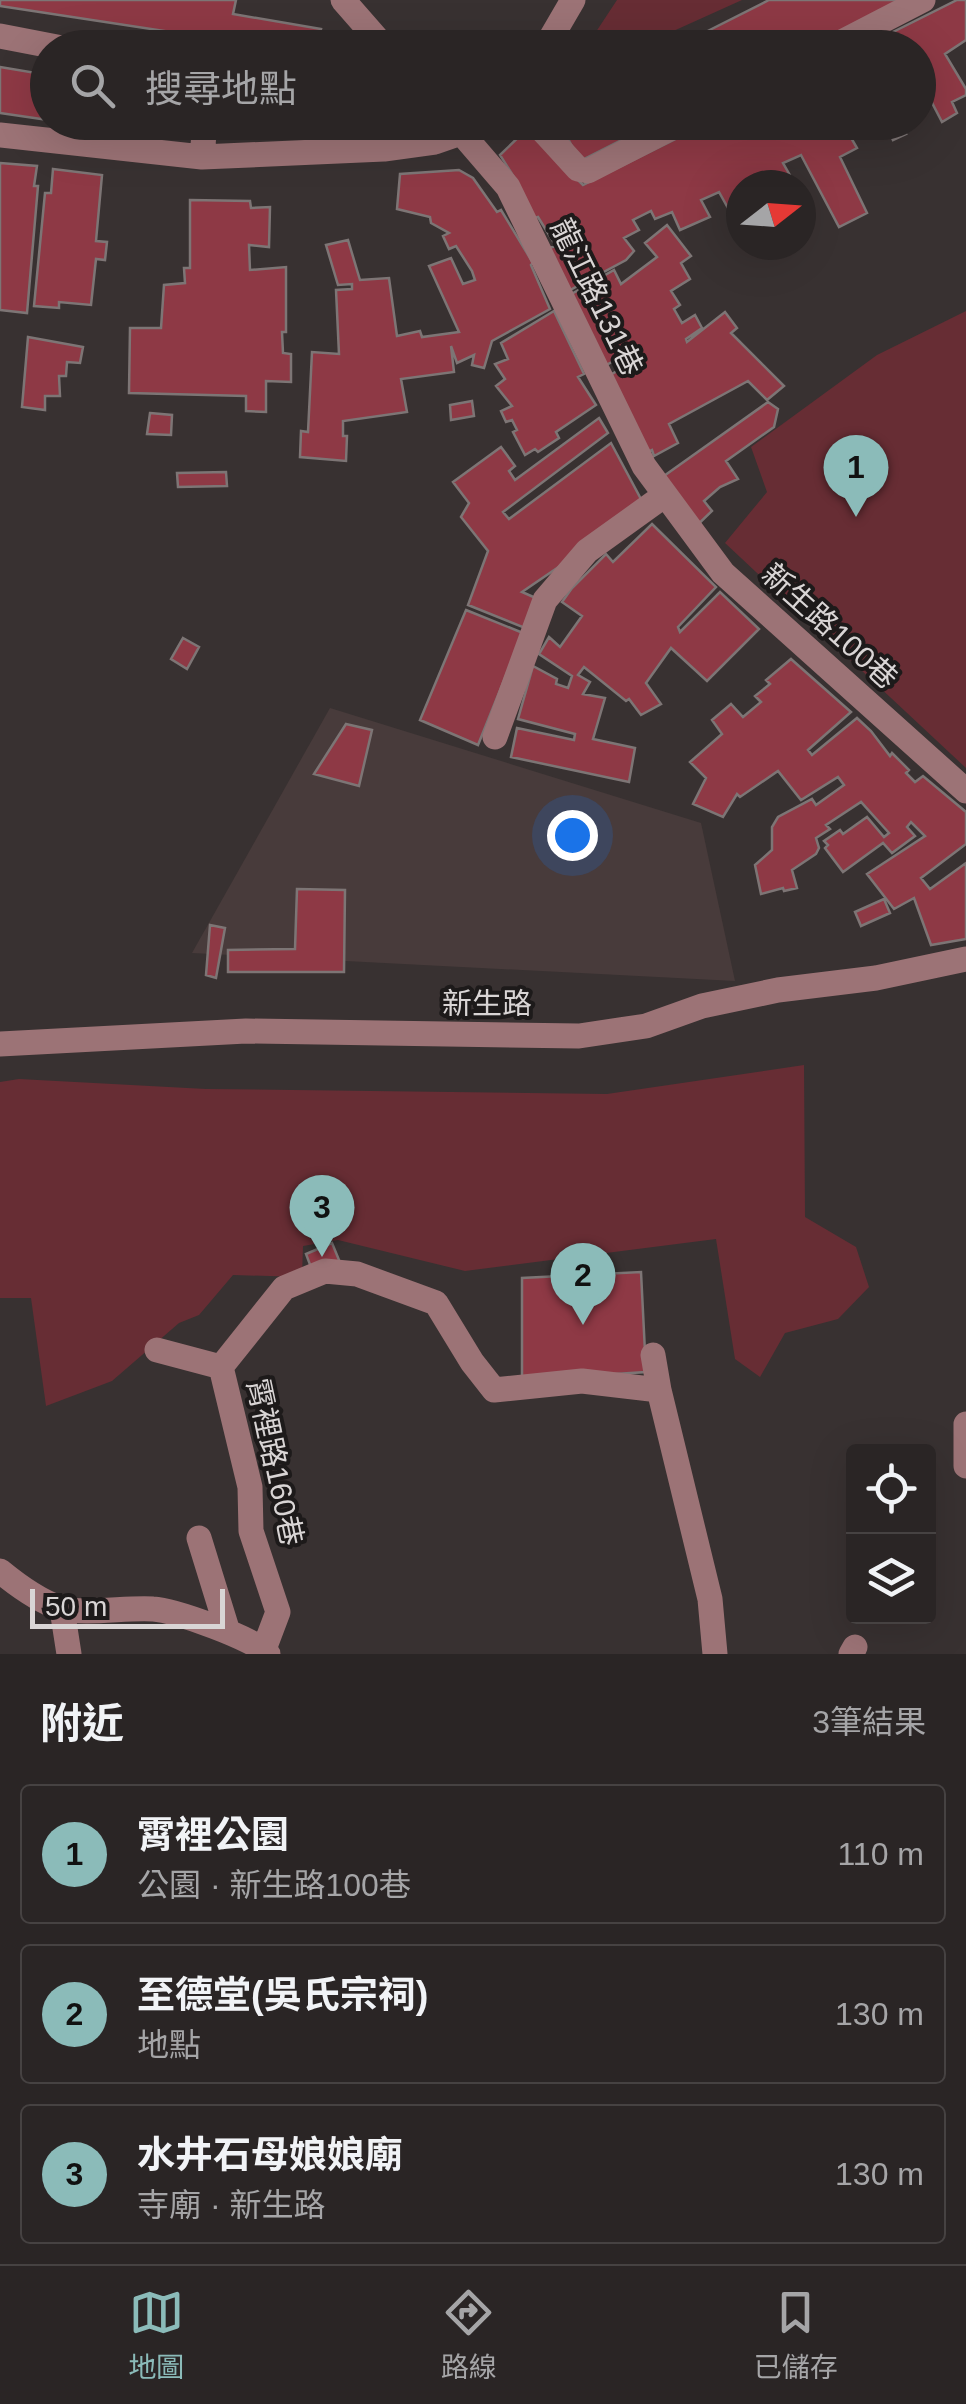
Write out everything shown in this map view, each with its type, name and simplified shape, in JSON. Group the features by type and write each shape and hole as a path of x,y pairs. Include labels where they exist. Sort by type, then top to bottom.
{"street":[{"path":"343,0 370,30"},
{"path":"556,30 573,0"},
{"path":"865,30 923,0"},
{"path":"0,36 30,42"},
{"path":"0,135 30,138"},
{"path":"46,140 202,157 384,149 439,140"},
{"path":"202,157 203,140"},
{"name":"龍江路131巷","path":"474,140 508,187 644,466 665,496"},
{"path":"551,140 578,169 588,171 648,140"},
{"path":"495,736 545,600 587,551 665,496"},
{"name":"新生路100巷","path":"665,496 723,573 966,791"},
{"name":"新生路","path":"0,1044 246,1031 579,1036 646,1026 702,1006 778,990 876,978 966,959"},
{"name":"霄裡路160巷","path":"266,1651 278,1612 251,1531 250,1487 221,1366 284,1288 325,1271 357,1274 436,1304 494,1390 582,1381 659,1390"},
{"path":"157,1350 221,1366"},
{"path":"653,1356 710,1599 716,1654"},
{"path":"966,1424 966,1466"},
{"path":"199,1538 228,1632"},
{"path":"0,1572 62,1608 158,1608 228,1632 266,1651"},
{"path":"62,1608 69,1654"}],"shaded area":[{"path":"617,0 742,0 676,30 597,30"},
{"path":"966,311 966,768 725,543 767,492 751,447 877,355"},
{"path":"330,708 701,823 735,981 192,953"},
{"path":"804,1065 805,1217 856,1247 869,1287 838,1319 785,1333 760,1377 735,1359 716,1239 465,1271 338,1240 303,1246 302,1277 233,1275 199,1315 179,1323 112,1381 46,1406 31,1298 0,1298 0,1082 19,1079 206,1089 607,1094"}],"building":[{"path":"0,0 236,0 233,14 321,29 158,30 0,6"},
{"path":"769,0 903,0 844,30 710,30"},
{"path":"957,0 966,0 966,40 945,54 966,95 952,102 957,113 942,122 936,110 936,30 897,30"},
{"path":"0,67 30,72 30,117 0,113"},
{"path":"516,140 536,140 583,185 674,140 852,140 857,148 840,157 867,213 839,227 816,183 816,170 809,170 801,155 783,163 787,170 726,170 726,204 719,192 701,200 710,217 680,230 672,212 655,219 651,211 633,220 639,230 624,238 634,251 626,260 570,290 549,248 556,246 538,217 530,219 514,177 500,155"},
{"path":"569,140 621,140 580,161"},
{"path":"0,163 37,166 27,313 0,310"},
{"path":"53,169 102,175 96,241 107,242 105,260 96,259 91,305 59,302 59,308 34,306 45,193 51,193"},
{"path":"459,170 473,178 497,212 501,210 533,263 550,309 492,341 484,368 472,365 474,355 457,363 451,346 454,372 401,379 407,412 343,421 346,461 300,457 301,431 308,432 312,352 339,354 336,290 352,289 352,284 338,285 326,245 348,240 360,280 389,278 397,336 420,331 422,337 459,332 429,266 451,258 463,284 475,280 472,271 456,246 449,249 443,236 449,233 431,223 430,217 397,209 400,174"},
{"path":"190,200 250,201 251,208 270,207 269,247 249,245 250,270 286,267 286,332 282,332 283,353 291,354 291,382 266,381 266,412 246,411 246,396 129,393 130,328 161,328 164,285 185,283 184,268 190,268"},
{"path":"667,225 691,256 681,263 690,279 671,291 680,305 674,309 682,323 695,315 702,328 687,342 725,312 737,328 731,333 784,386 767,400 748,381 669,424 678,443 654,456 652,450 643,454 610,375 633,362 628,354 604,366 568,296 614,270 621,284 657,257 645,243"},
{"path":"554,311 584,374 578,377 596,405 556,432 559,438 538,452 535,449 525,455 513,432 517,430 512,420 506,422 501,411 512,406 496,386 505,379 495,364 508,359 501,343"},
{"path":"28,337 83,347 80,363 67,362 66,376 59,376 60,396 45,396 45,410 22,407"},
{"path":"472,401 474,416 451,420 450,405"},
{"path":"768,402 778,409 774,427 726,461 738,479 720,487 704,501 712,511 690,532 654,483"},
{"path":"150,413 172,415 171,435 147,434"},
{"path":"599,418 608,433 503,512 509,519 611,443 642,501 522,592 538,599 525,628 468,605 488,551 461,517 469,503 453,482 501,447 515,466 509,471 515,480"},
{"path":"226,472 227,486 178,487 177,473"},
{"path":"652,524 716,587 678,627 680,632 720,592 759,629 707,681 671,648 646,683 661,704 641,715 629,699 626,701 584,667 578,675 590,682 583,694 605,698 593,739 635,748 629,782 511,757 517,728 574,740 575,734 518,719 533,666 568,688 572,676 539,654 549,637 560,647 582,616 562,602 606,554 613,562"},
{"path":"466,610 523,633 478,745 420,720"},
{"path":"183,638 199,647 187,669 171,659"},
{"path":"791,659 851,712 808,750 812,755 857,718 890,756 892,753 909,770 906,773 915,782 923,776 966,812 966,844 921,878 930,889 966,863 966,939 931,945 914,898 894,909 867,874 925,836 911,822 907,827 915,836 892,853 883,843 843,872 824,841 840,830 843,834 867,817 884,837 889,833 861,802 826,825 830,829 816,838 816,854 792,870 797,888 761,894 755,865 772,850 772,827 778,817 812,799 816,805 844,785 838,777 801,800 778,771 740,797 737,794 723,817 693,804 706,778 690,762 722,734 712,720 731,704 743,717 761,702 755,696 770,684 766,680"},
{"path":"346,724 372,730 359,786 314,774"},
{"path":"297,889 345,890 344,972 228,972 228,950 295,949"},
{"path":"884,899 890,913 861,926 855,912"},
{"path":"210,925 225,928 216,978 206,975"},
{"path":"332,1243 339,1260 312,1270 306,1254"},
{"path":"641,1272 646,1372 522,1380 522,1278"}],"place":[{"name":"霄裡公園","path":"856,517"},
{"name":"水井石母娘娘廟","path":"322,1257"},
{"name":"至德堂(吳氏宗祠)","path":"583,1325"}]}
